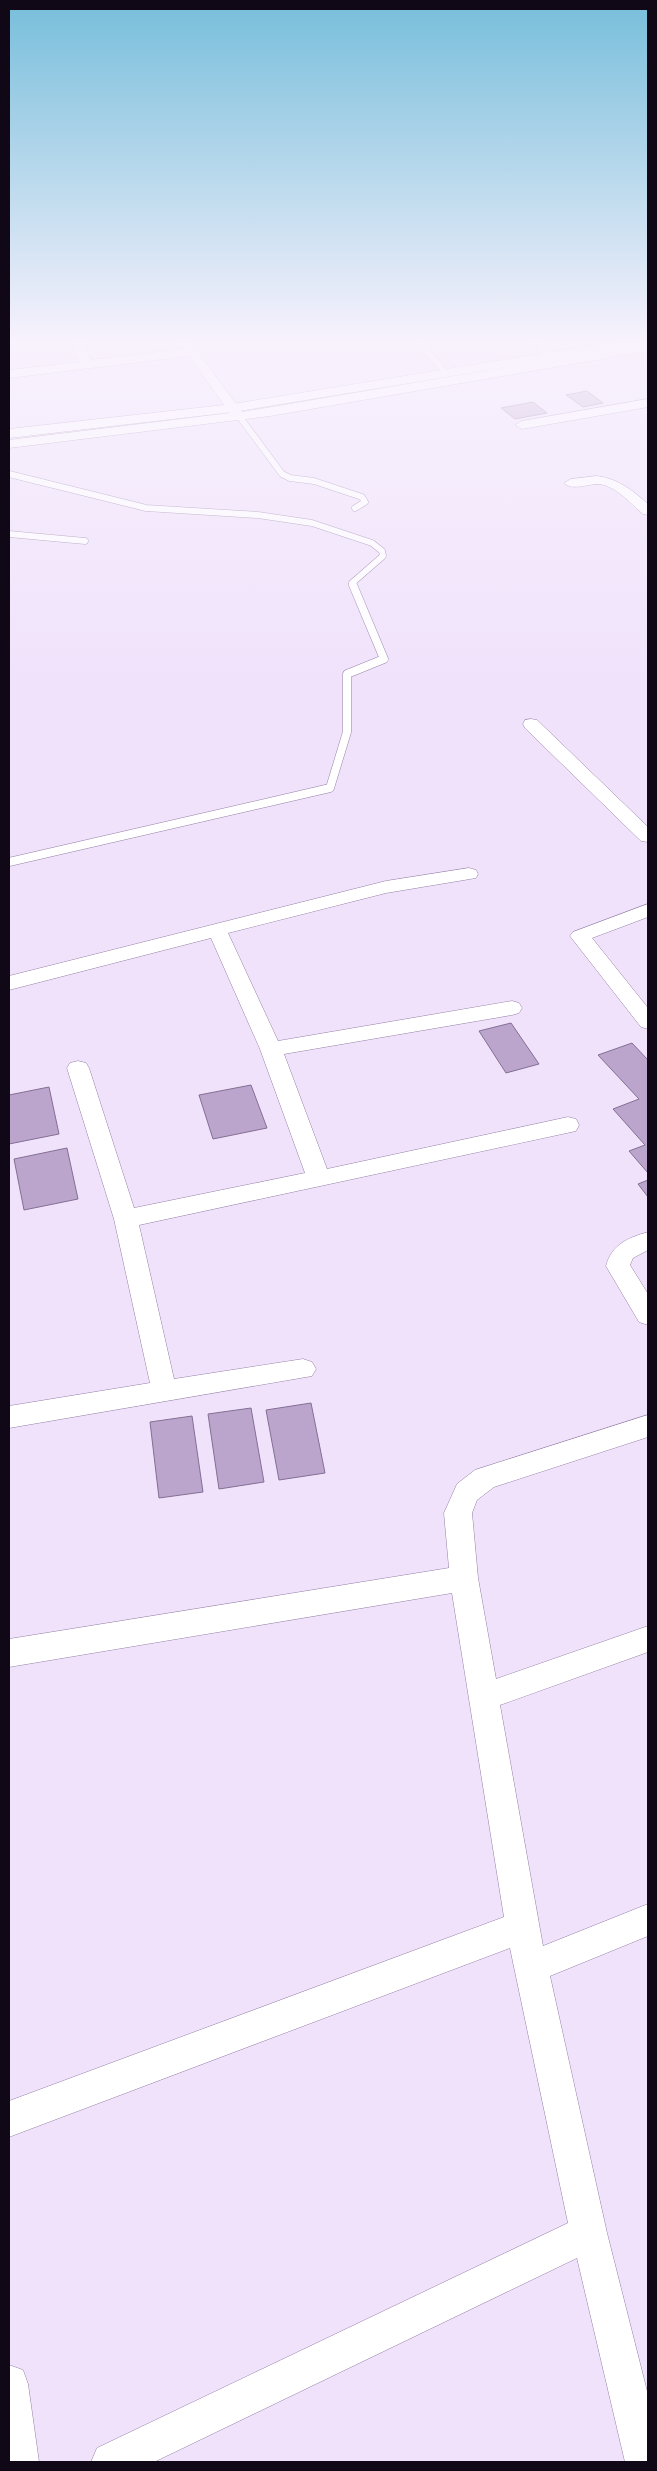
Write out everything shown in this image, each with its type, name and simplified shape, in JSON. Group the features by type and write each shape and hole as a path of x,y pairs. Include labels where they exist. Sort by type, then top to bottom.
{"street":[{"path":"571,483 598,478 607,480 648,511"},
{"path":"531,724 646,832"},
{"path":"9,984 386,887 469,874"},
{"path":"648,910 580,936 648,1022"},
{"path":"217,930 271,1049 319,1179"},
{"path":"271,1049 512,1008"},
{"path":"78,1068 126,1219 164,1390"},
{"path":"126,1219 568,1125"},
{"path":"648,1241 630,1247 620,1256 618,1266 648,1315"},
{"path":"9,1417 164,1390 303,1369"},
{"path":"645,2462 589,2232 522,1927 464,1578 458,1513 467,1492 485,1478 648,1426"},
{"path":"9,1652 274,1611 464,1578"},
{"path":"484,1697 648,1639"},
{"path":"531,1967 648,1920"},
{"path":"9,2119 522,1927"},
{"path":"111,2462 589,2232"},
{"path":"9,2384 19,2462"}],"lane":[{"path":"266,454 282,474 290,478 314,481 362,498 365,502 354,508"},
{"path":"9,474 146,508 284,518 312,523 372,543 382,551 382,556 352,583 384,659 347,674 347,732 330,788 9,862"},
{"path":"9,534 85,541"}],"building":[{"path":"511,1023 539,1064 506,1073 479,1031"},
{"path":"632,1043 648,1060 648,1173 629,1151 645,1145 613,1109 639,1099 598,1055"},
{"path":"251,1085 267,1128 213,1139 199,1095"},
{"path":"49,1087 59,1134 9,1144 9,1095"},
{"path":"67,1148 78,1199 24,1210 14,1159"},
{"path":"648,1180 648,1197 638,1184"},
{"path":"311,1403 325,1473 279,1480 266,1410"},
{"path":"251,1408 264,1482 219,1489 208,1414"},
{"path":"192,1416 203,1492 159,1498 150,1422"}]}
